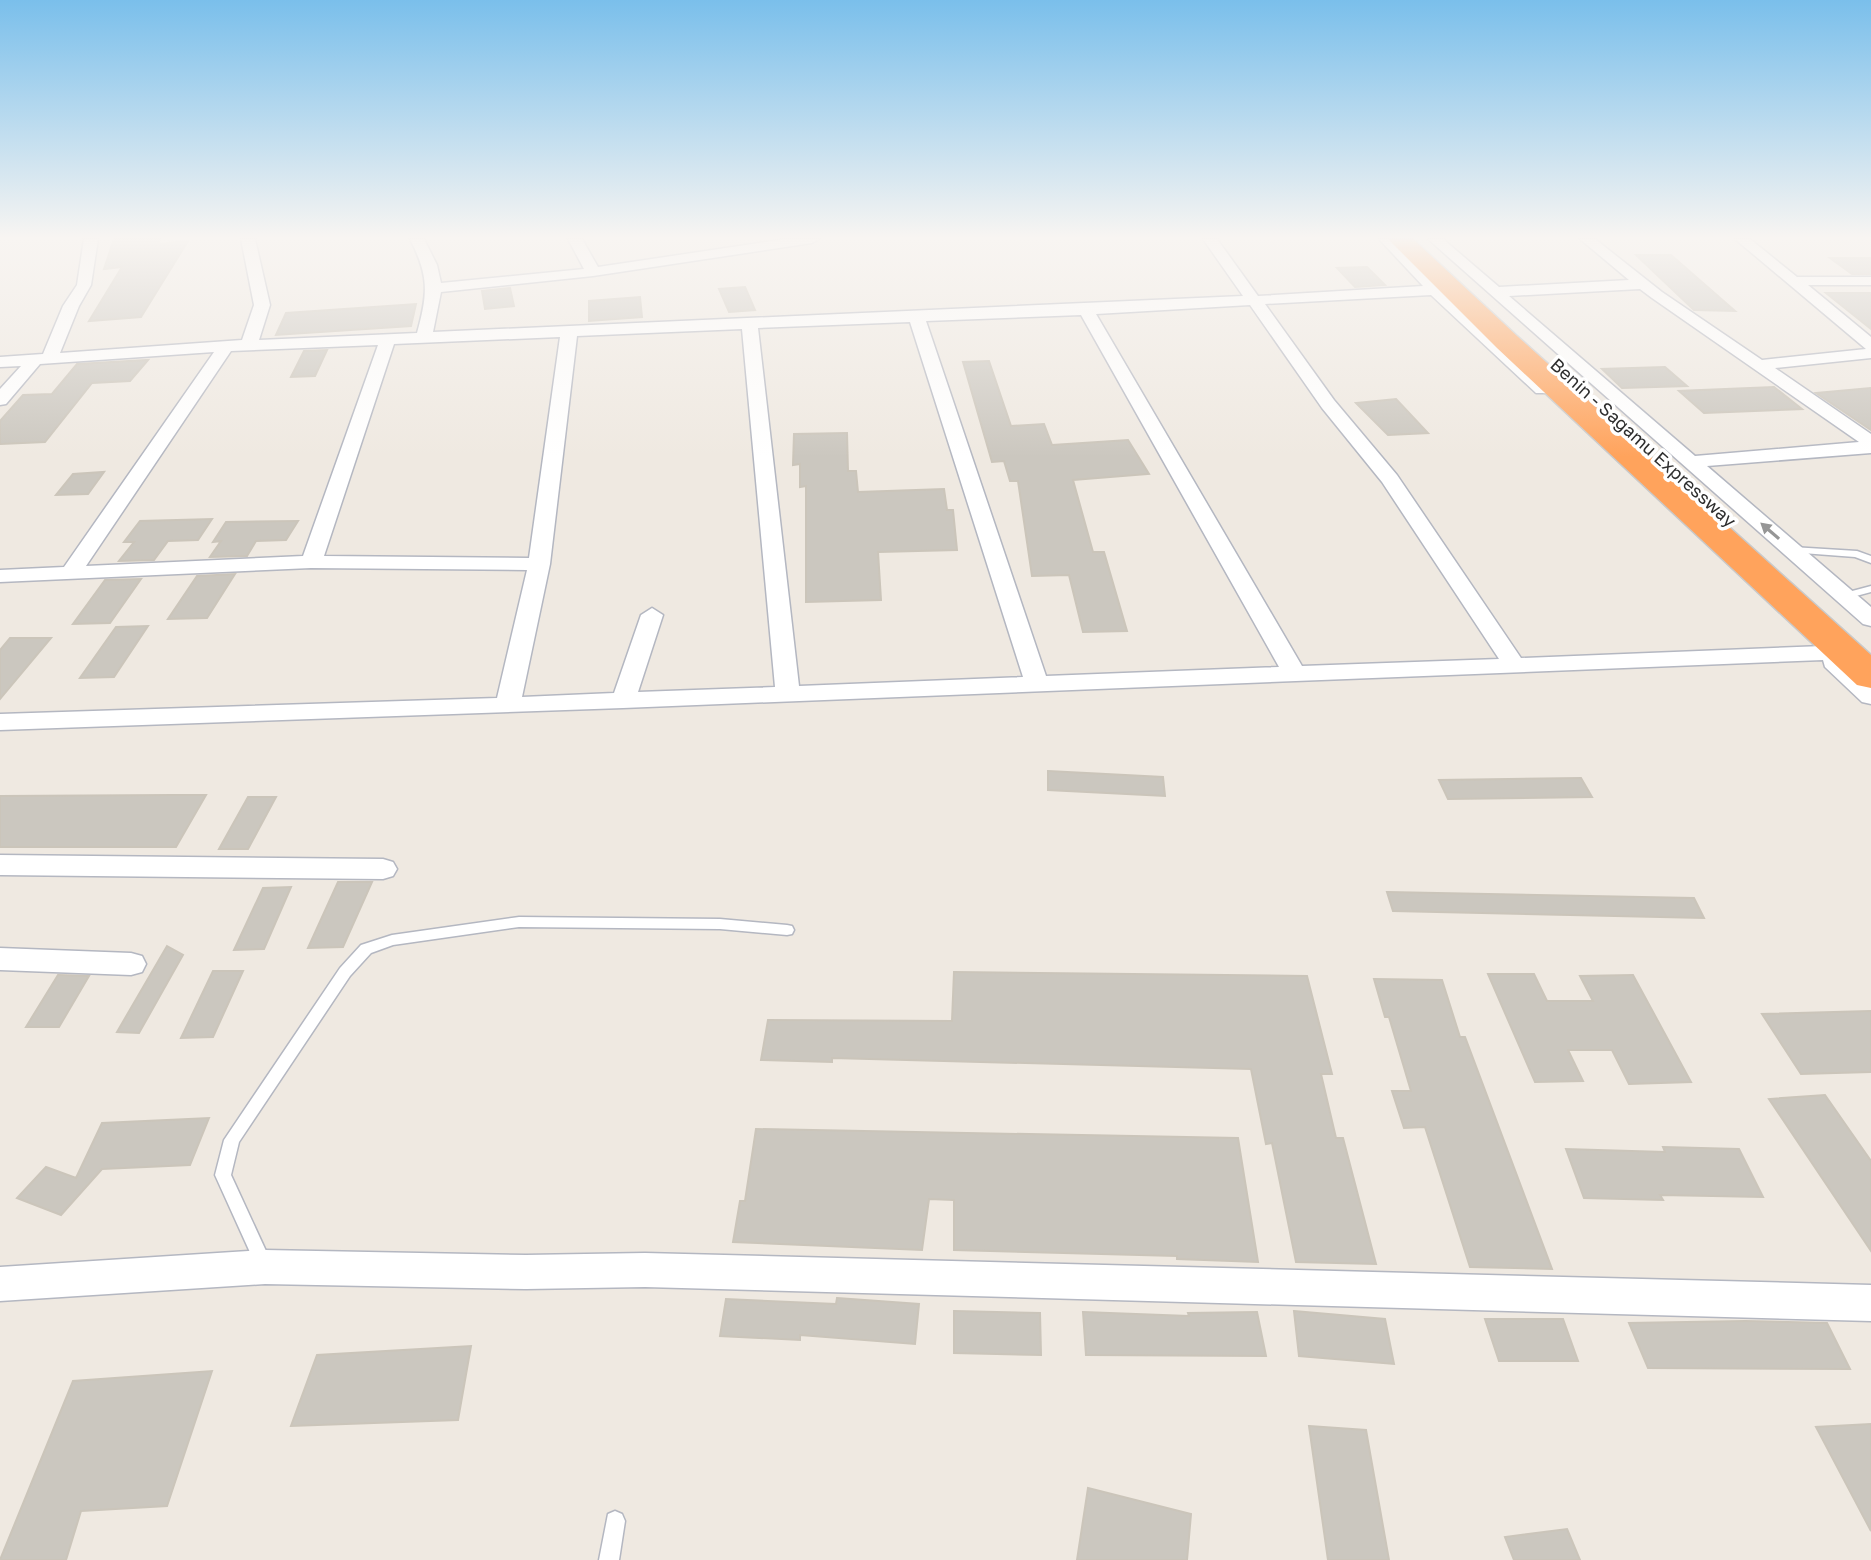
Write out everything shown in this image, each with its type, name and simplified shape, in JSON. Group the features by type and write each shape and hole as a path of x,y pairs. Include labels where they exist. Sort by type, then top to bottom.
{"highway":[{"path":"1468,312 1871,676"},
{"name":"Benin - Sagamu Expressway","path":"1498,312 1871,645"}],"street":[{"path":"0,400 41,360 68,312"},
{"path":"249,345 260,312"},
{"path":"424,338 430,312"},
{"path":"0,362 226,346 1048,312"},
{"path":"1087,312 1294,673"},
{"path":"1261,312 1328,404 1390,479 1515,666"},
{"path":"1467,312 1871,697"},
{"path":"1519,312 1869,615"},
{"path":"1683,312 1871,445"},
{"path":"1830,312 1871,345"},
{"path":"917,318 1037,684"},
{"path":"750,326 788,694"},
{"path":"508,705 539,564 569,332"},
{"path":"311,562 387,341"},
{"path":"71,572 226,346"},
{"path":"1759,365 1871,353"},
{"path":"1690,462 1871,445"},
{"path":"0,576 311,562 539,564"},
{"path":"623,701 652,615"},
{"path":"0,722 623,701 1823,653"},
{"path":"0,865 383,869"},
{"path":"0,959 131,964"},
{"path":"0,1284 265,1267 526,1272 645,1270 1871,1303"}],"lane":[{"path":"1792,550 1857,554 1871,560"},
{"path":"1845,596 1871,589"},
{"path":"265,1267 223,1175 232,1140 345,972 366,949 392,940 519,922 720,924 787,930"},
{"path":"609,1560 615,1521"}],"building":[{"path":"95,312 144,312 141,317 89,321"},
{"path":"414,312 411,326 276,335 286,313"},
{"path":"589,312 641,312 642,317 589,321"},
{"path":"1850,312 1871,312 1871,329"},
{"path":"327,350 315,376 291,377 304,351"},
{"path":"148,360 130,381 92,383 45,442 0,444 0,421 23,395 52,394 77,364"},
{"path":"989,361 1011,426 1044,424 1052,445 1128,440 1149,474 1073,480 1093,552 1104,552 1127,631 1083,632 1069,575 1032,576 1018,481 1010,481 1004,461 992,462 963,362"},
{"path":"1665,367 1687,386 1622,388 1602,369"},
{"path":"1774,387 1802,409 1704,413 1679,391"},
{"path":"1871,388 1871,430 1816,393"},
{"path":"1396,399 1428,433 1388,435 1356,403"},
{"path":"847,433 848,471 856,471 858,492 944,489 947,510 953,510 957,550 878,552 881,600 806,602 806,486 800,487 800,464 793,465 794,434"},
{"path":"104,472 88,494 56,495 73,474"},
{"path":"212,519 198,540 168,541 154,560 119,561 134,542 124,542 140,521"},
{"path":"298,521 286,540 256,541 247,556 210,557 221,541 213,542 226,522"},
{"path":"235,574 207,618 168,619 197,576"},
{"path":"141,579 110,623 73,624 105,580"},
{"path":"148,626 114,677 80,678 116,627"},
{"path":"10,638 51,638 0,699 0,650"},
{"path":"1048,771 1163,777 1165,796 1048,790"},
{"path":"1581,778 1592,797 1448,799 1439,780"},
{"path":"206,795 176,847 0,847 0,796"},
{"path":"248,797 276,797 248,849 219,849"},
{"path":"338,882 372,882 343,947 308,948"},
{"path":"291,887 264,949 234,950 263,888"},
{"path":"1387,892 1694,898 1704,918 1393,911"},
{"path":"167,946 183,955 139,1033 117,1032"},
{"path":"213,971 243,971 213,1037 181,1038"},
{"path":"954,972 1307,976 1332,1074 1321,1074 1336,1138 1343,1138 1376,1264 1296,1262 1272,1143 1266,1144 1251,1069 832,1058 832,1062 761,1060 768,1020 952,1021"},
{"path":"1488,974 1534,974 1547,1001 1593,1001 1580,976 1633,975 1691,1082 1629,1084 1612,1050 1568,1050 1583,1081 1535,1082"},
{"path":"58,975 89,976 59,1027 26,1027"},
{"path":"1374,979 1442,980 1460,1037 1465,1037 1552,1269 1470,1267 1425,1127 1404,1128 1392,1091 1411,1091"},
{"path":"1871,1011 1871,1072 1801,1074 1762,1014"},
{"path":"1825,1095 1871,1161 1871,1251 1769,1099"},
{"path":"209,1118 190,1165 102,1169 61,1215 17,1198 46,1167 76,1178 102,1123"},
{"path":"756,1129 1238,1138 1258,1262 1177,1259 1177,1256 954,1250 954,1200 929,1199 922,1250 733,1242 740,1201 745,1201"},
{"path":"1663,1147 1739,1149 1763,1197 1660,1195 1663,1200 1584,1198 1566,1149 1665,1152"},
{"path":"837,1298 919,1304 915,1344 800,1335 800,1340 720,1336 726,1299 836,1304"},
{"path":"954,1311 1040,1313 1041,1355 954,1353"},
{"path":"1294,1311 1385,1319 1394,1364 1299,1356"},
{"path":"1083,1312 1189,1316 1188,1313 1257,1312 1266,1356 1086,1355"},
{"path":"1485,1319 1563,1319 1578,1361 1499,1361"},
{"path":"1629,1323 1827,1323 1850,1369 1648,1368"},
{"path":"471,1346 458,1420 291,1426 317,1355"},
{"path":"212,1371 167,1506 81,1511 66,1560 0,1560 73,1381"},
{"path":"1871,1424 1871,1531 1816,1427"},
{"path":"1309,1426 1366,1430 1389,1560 1328,1560"},
{"path":"1088,1488 1191,1514 1187,1560 1077,1560"},
{"path":"1567,1529 1580,1560 1514,1560 1505,1537"}]}
